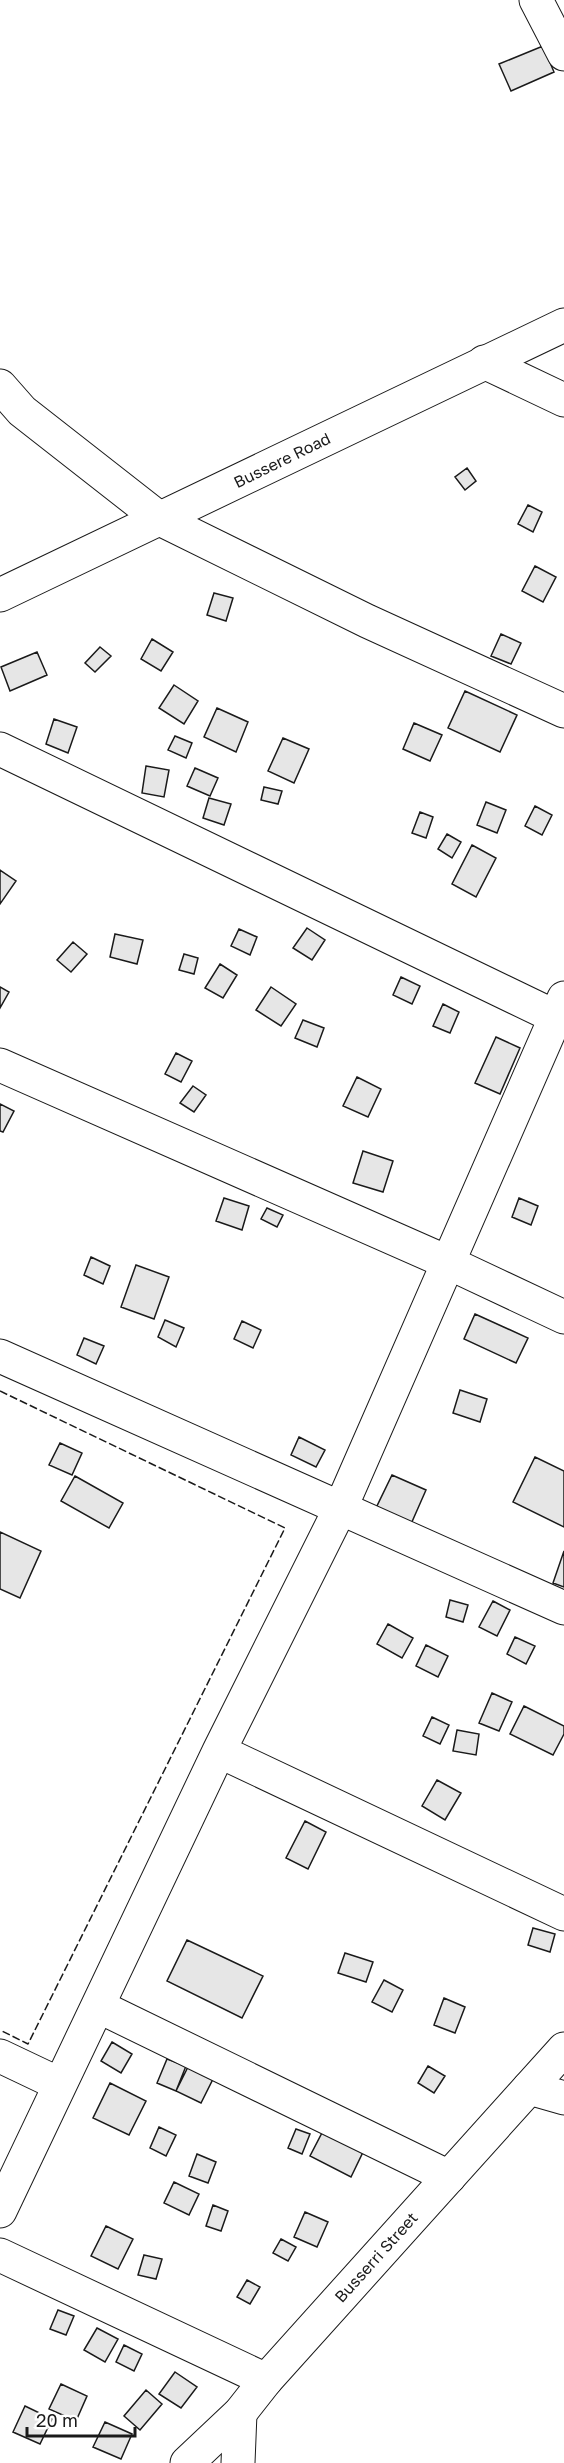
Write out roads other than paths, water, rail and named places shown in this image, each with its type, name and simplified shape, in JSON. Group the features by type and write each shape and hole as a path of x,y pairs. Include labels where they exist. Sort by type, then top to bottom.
{"street":[{"path":"536,0 564,54"},
{"name":"Bussere Road","path":"0,595 484,362 564,326"},
{"path":"484,362 564,400"},
{"path":"0,386 22,411 160,519 367,621 564,711"},
{"path":"0,749 561,1012 447,1262 341,1507 219,1751 0,2211"},
{"path":"0,1065 447,1262 564,1317"},
{"path":"0,1356 564,1608"},
{"path":"219,1751 564,1914"},
{"path":"98,2006 449,2177"},
{"name":"Busserri Street","path":"187,2463 240,2413 266,2380 564,2049"},
{"path":"0,2056 59,2084"},
{"path":"529,2088 564,2098"},
{"path":"0,2254 266,2380"},
{"path":"238,2463 240,2413"}]}
